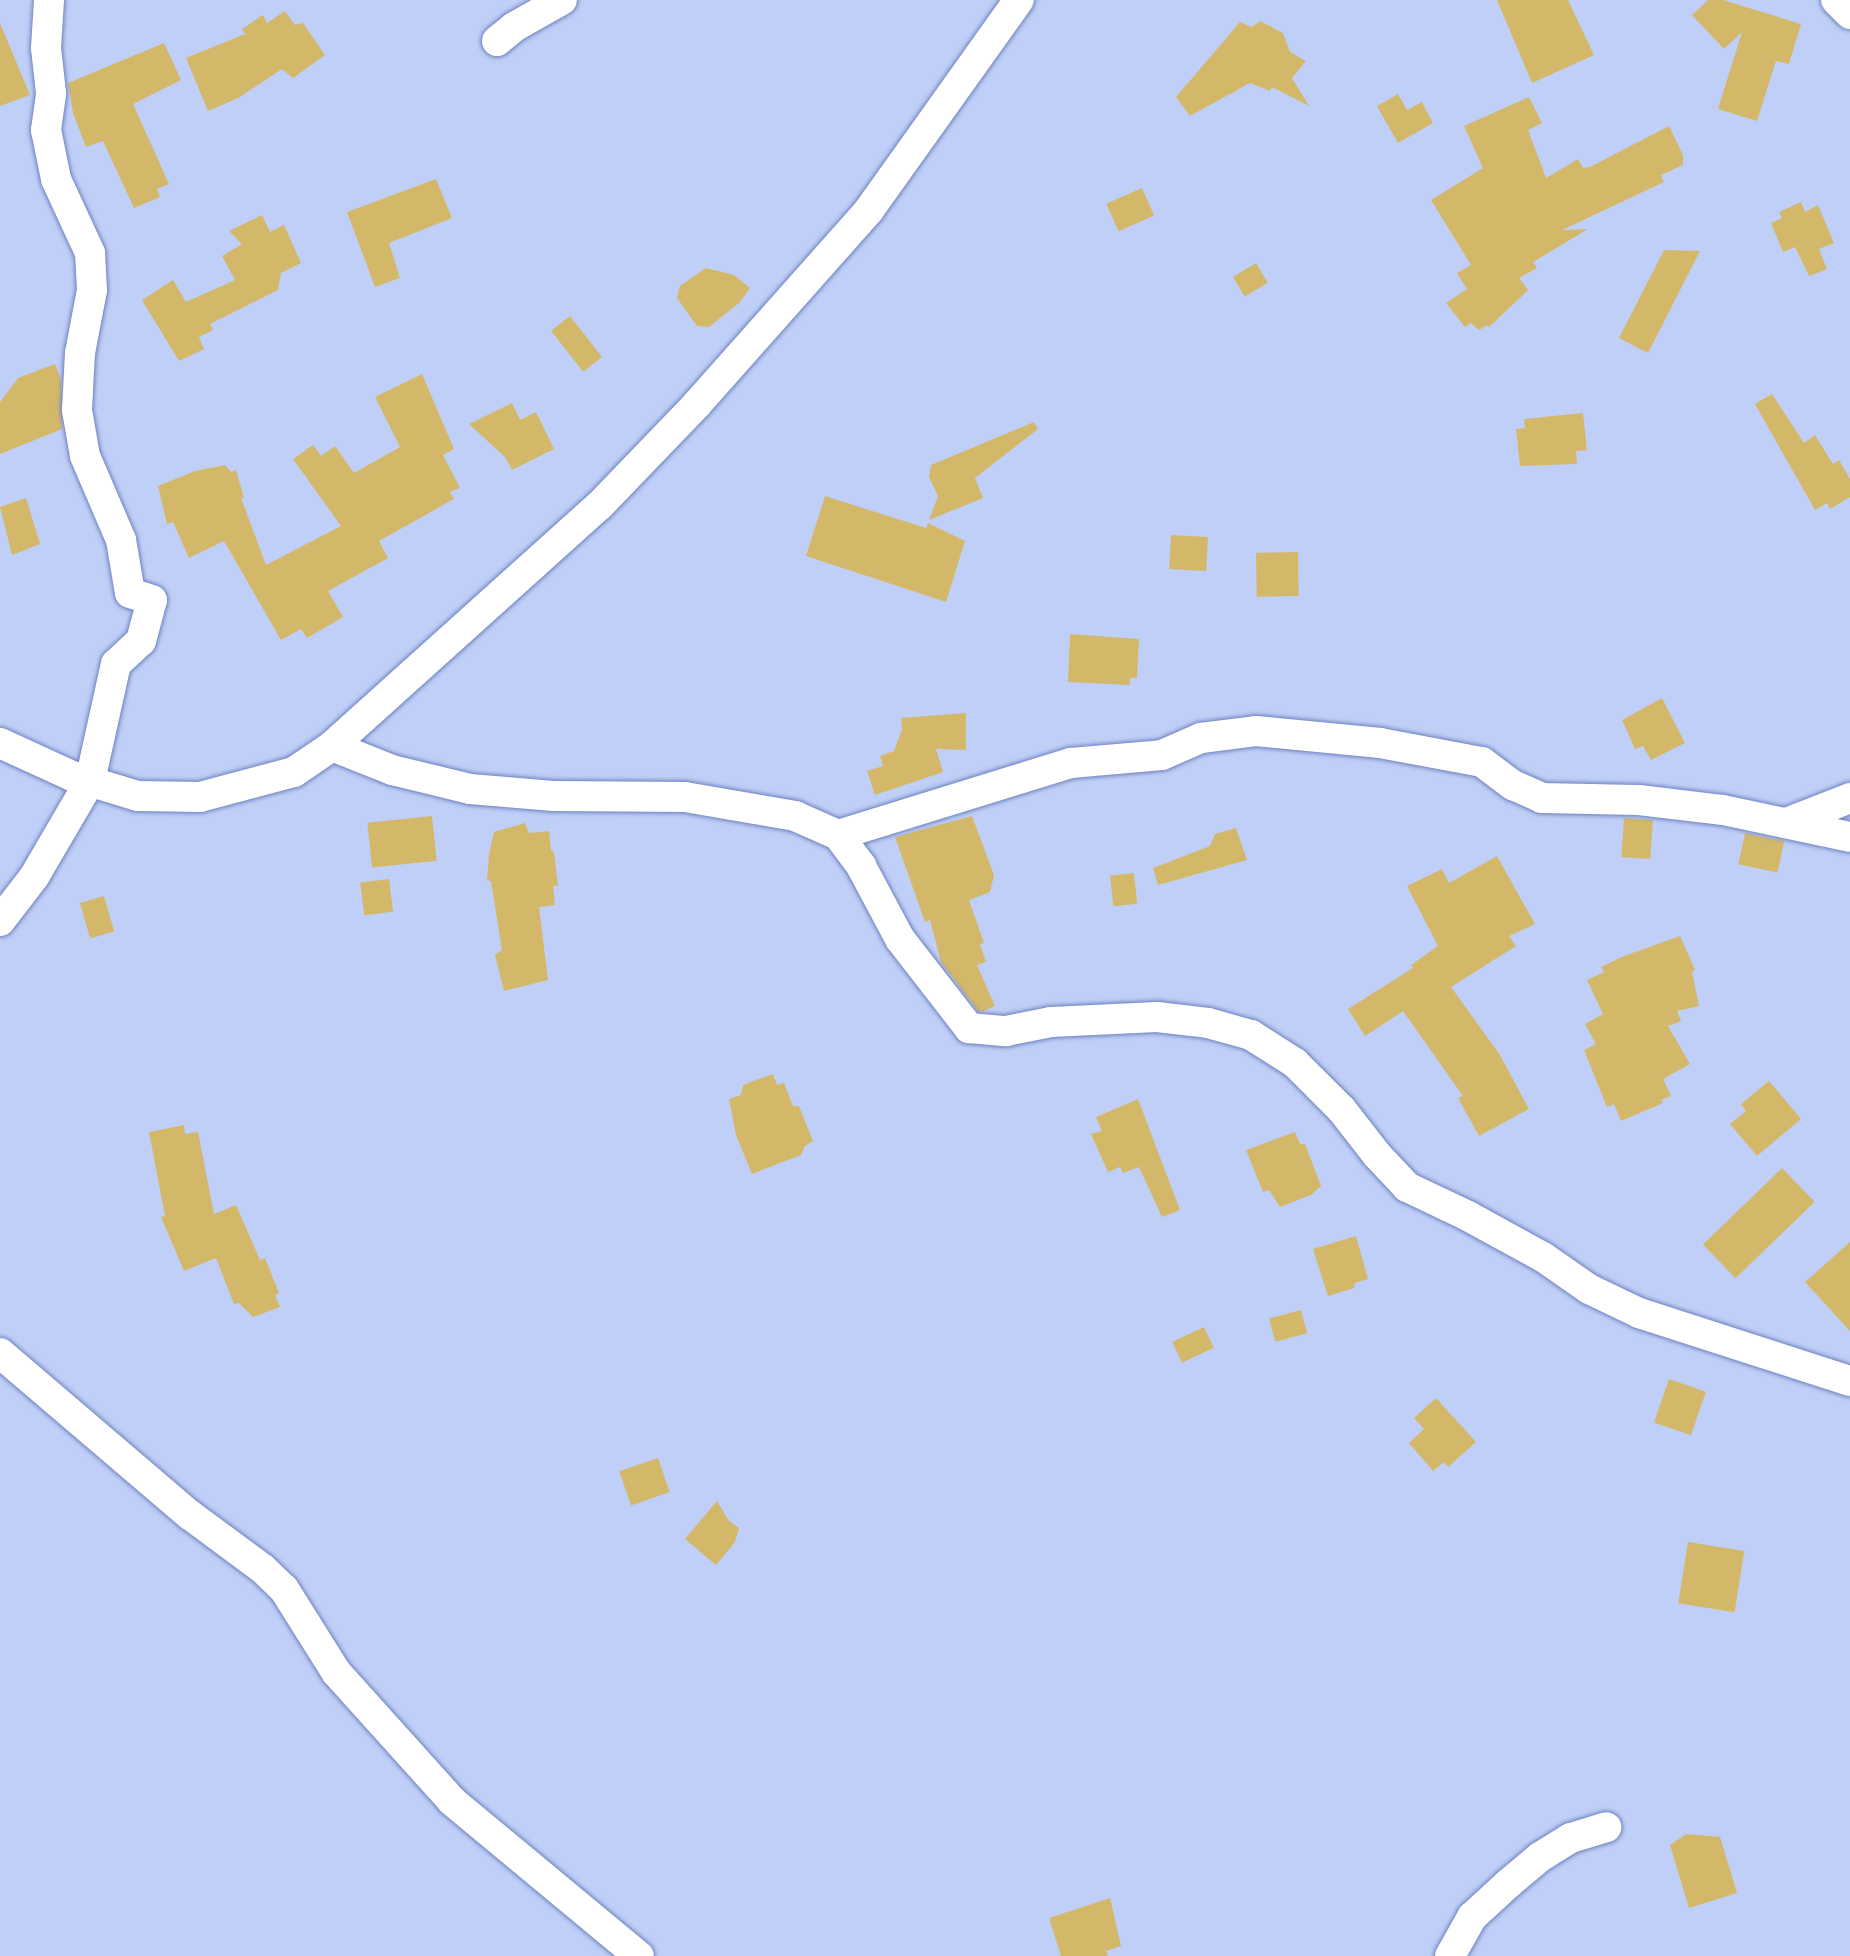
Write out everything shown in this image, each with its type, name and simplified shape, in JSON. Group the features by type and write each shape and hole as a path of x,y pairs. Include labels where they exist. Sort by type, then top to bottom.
{"street":[{"path":"0,921 40,867 90,781 116,664 141,641 152,600 130,593 121,540 85,456 77,410 80,353 92,290 90,253 56,179 46,130 51,93 46,48 49,0"},
{"path":"497,41 514,27 562,0"},
{"path":"0,743 90,781 138,796 200,797 294,772 332,746 599,506 697,404 869,210 1019,0"},
{"path":"1836,0 1850,14"},
{"path":"838,835 1071,763 1162,755 1201,738 1256,731 1380,743 1482,762 1513,785 1542,798 1639,800 1723,810 1850,837"},
{"path":"332,746 392,770 470,789 554,796 685,797 795,816 838,835 861,866 900,939 969,1028 1006,1031 1051,1022 1157,1017 1208,1023 1251,1035 1304,1072 1342,1110 1407,1187 1505,1236 1589,1289 1639,1313 1850,1381"},
{"path":"1786,823 1850,798"},
{"path":"0,1353 190,1515 263,1569 284,1589 336,1672 452,1801 639,1956"},
{"path":"1450,1956 1472,1917 1530,1866 1571,1838 1606,1827"}],"building":[{"path":"1497,0 1568,0 1594,55 1532,83"},
{"path":"1708,0 1723,0 1801,24 1789,64 1776,61 1757,121 1718,109 1742,32 1724,49 1692,15"},
{"path":"285,11 295,25 303,23 325,55 293,78 282,69 238,98 208,111 186,58 245,34 242,29 263,15 267,23"},
{"path":"1260,21 1283,33 1290,52 1306,61 1292,78 1309,106 1272,87 1270,91 1250,83 1190,116 1176,97 1240,22 1252,27"},
{"path":"0,23 30,95 0,106"},
{"path":"164,43 181,80 133,104 169,184 157,189 160,197 134,208 103,141 86,147 73,113 68,83"},
{"path":"1398,94 1407,110 1422,102 1433,123 1398,143 1377,106"},
{"path":"1529,97 1542,123 1528,130 1546,178 1578,159 1583,168 1590,167 1669,126 1683,155 1683,165 1661,175 1664,182 1562,230 1588,229 1533,262 1537,268 1519,278 1528,290 1489,327 1487,325 1479,330 1471,323 1465,327 1446,303 1467,289 1457,273 1471,265 1431,200 1483,168 1464,126"},
{"path":"436,179 452,218 389,243 400,278 375,287 347,212"},
{"path":"1142,188 1154,215 1119,231 1106,204"},
{"path":"1801,202 1805,212 1818,205 1834,243 1819,249 1827,269 1809,276 1795,247 1783,252 1771,223 1782,218 1779,212"},
{"path":"262,215 270,232 284,225 301,263 281,273 278,290 210,324 213,330 199,337 204,349 179,361 142,300 173,280 186,302 235,280 222,256 242,244 229,231"},
{"path":"1664,250 1700,251 1648,353 1619,338"},
{"path":"1256,263 1268,283 1245,297 1233,277"},
{"path":"706,268 734,275 750,288 739,303 709,327 697,326 677,298 680,286"},
{"path":"570,316 602,357 583,372 551,331"},
{"path":"55,364 61,380 62,429 0,454 0,402 18,378"},
{"path":"422,374 454,449 443,455 460,488 450,492 454,499 379,541 388,558 328,591 343,617 307,638 301,629 281,640 224,541 189,558 173,522 167,524 158,486 195,471 225,465 231,472 236,470 244,498 241,498 266,565 341,526 293,459 313,445 321,456 335,446 354,473 400,447 375,397"},
{"path":"1772,394 1804,443 1815,435 1833,464 1839,460 1850,479 1850,497 1830,509 1827,503 1815,510 1755,404"},
{"path":"512,403 520,420 536,412 554,449 512,470 505,457 469,424"},
{"path":"1583,413 1587,450 1576,451 1577,464 1520,466 1516,429 1525,428 1524,419"},
{"path":"1034,422 1038,429 975,478 983,498 929,520 938,496 929,477 931,465"},
{"path":"825,496 926,528 928,523 965,541 946,602 806,556"},
{"path":"26,498 40,544 12,555 0,507"},
{"path":"1171,535 1208,537 1206,571 1169,569"},
{"path":"1298,552 1299,596 1257,597 1256,553"},
{"path":"1070,634 1139,639 1137,678 1130,678 1130,685 1068,682"},
{"path":"1662,698 1685,743 1651,760 1643,746 1635,749 1622,720"},
{"path":"966,713 966,750 936,749 943,772 875,795 867,771 883,766 880,756 894,751 902,729 901,718"},
{"path":"432,816 437,861 372,868 367,823"},
{"path":"972,816 994,875 990,892 969,900 984,943 980,944 986,962 977,965 995,1006 984,1011 978,1011 941,962 930,920 925,922 895,837"},
{"path":"1624,818 1653,820 1650,859 1621,857"},
{"path":"525,823 529,833 549,831 551,850 554,852 558,886 553,886 555,905 539,907 548,980 504,991 495,955 502,950 491,881 487,880 489,854 494,832"},
{"path":"1236,828 1247,860 1158,885 1153,868 1210,846 1215,834"},
{"path":"1745,833 1784,841 1777,873 1738,864"},
{"path":"1497,856 1535,924 1509,936 1516,946 1451,987 1500,1055 1529,1109 1479,1136 1458,1098 1463,1096 1403,1011 1365,1036 1348,1009 1413,968 1411,965 1438,946 1407,886 1442,869 1449,883"},
{"path":"1134,873 1137,904 1113,906 1110,876"},
{"path":"389,879 393,912 364,915 360,883"},
{"path":"104,896 114,932 90,938 80,903"},
{"path":"1680,936 1695,970 1692,972 1699,1006 1677,1011 1681,1021 1668,1026 1690,1064 1663,1079 1671,1096 1661,1100 1663,1103 1621,1121 1614,1104 1607,1107 1584,1050 1596,1044 1585,1024 1603,1014 1587,980 1604,972 1601,967 1624,956"},
{"path":"773,1074 777,1085 784,1083 793,1106 799,1106 813,1141 805,1146 801,1155 752,1174 736,1135 729,1099 741,1095 743,1085"},
{"path":"1769,1081 1801,1119 1757,1156 1730,1124 1746,1111 1741,1104"},
{"path":"1138,1099 1180,1210 1162,1217 1139,1167 1123,1173 1120,1167 1108,1172 1091,1134 1102,1131 1096,1117"},
{"path":"184,1125 185,1134 198,1132 214,1214 236,1205 260,1260 265,1258 279,1293 275,1295 280,1307 253,1317 239,1303 234,1304 216,1258 184,1271 161,1217 165,1216 149,1132"},
{"path":"1295,1132 1300,1144 1305,1144 1321,1186 1311,1195 1280,1207 1269,1190 1263,1192 1246,1150"},
{"path":"1782,1168 1815,1202 1736,1278 1703,1244"},
{"path":"1356,1236 1368,1279 1355,1283 1354,1288 1328,1296 1313,1249"},
{"path":"1850,1242 1850,1331 1805,1282"},
{"path":"1301,1310 1307,1333 1275,1342 1269,1319"},
{"path":"1204,1327 1214,1348 1182,1363 1172,1342"},
{"path":"1669,1379 1706,1392 1691,1435 1654,1422"},
{"path":"1436,1398 1476,1442 1448,1467 1444,1462 1433,1471 1409,1443 1424,1429 1414,1418"},
{"path":"658,1458 670,1492 631,1505 619,1471"},
{"path":"717,1501 729,1521 739,1528 735,1542 716,1565 685,1539"},
{"path":"1688,1542 1744,1551 1735,1612 1678,1603"},
{"path":"1686,1834 1720,1837 1737,1893 1689,1908 1670,1845"},
{"path":"1110,1898 1121,1946 1106,1951 1108,1956 1061,1956 1049,1918"}]}
